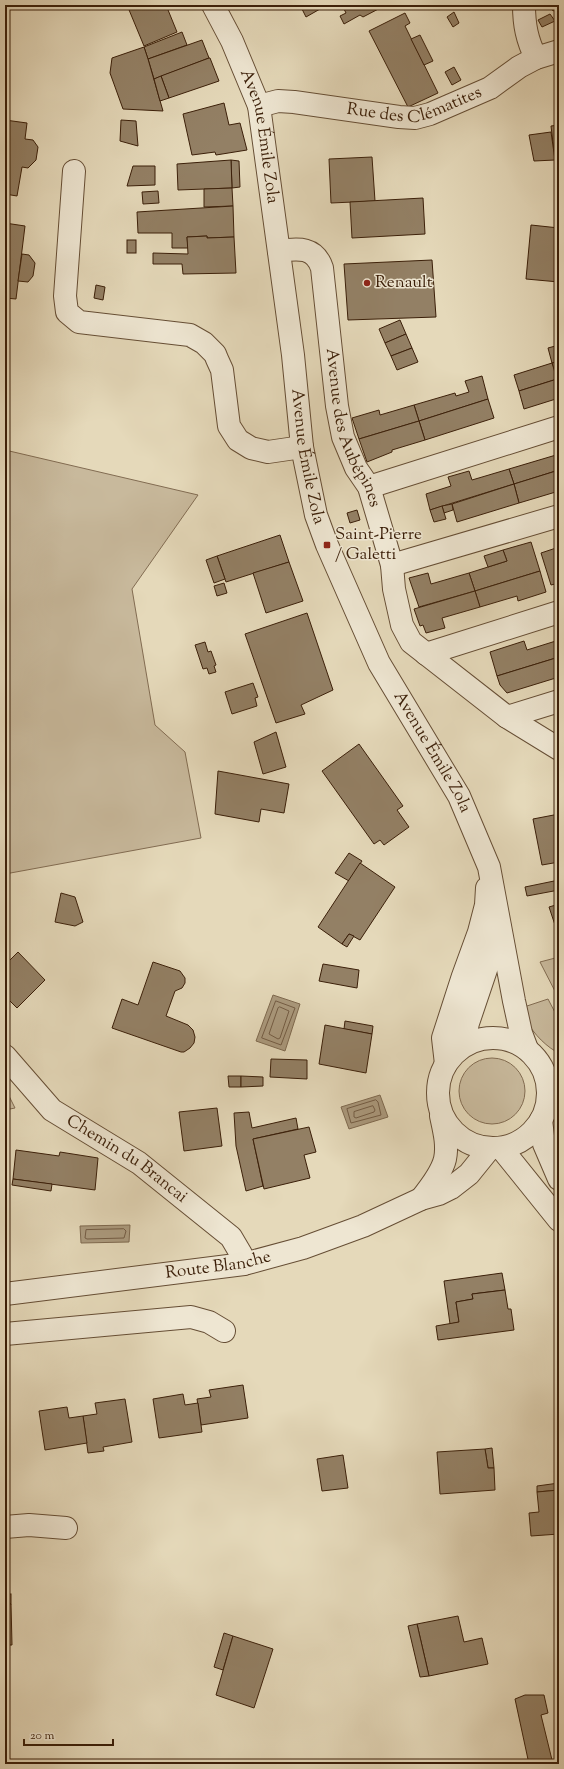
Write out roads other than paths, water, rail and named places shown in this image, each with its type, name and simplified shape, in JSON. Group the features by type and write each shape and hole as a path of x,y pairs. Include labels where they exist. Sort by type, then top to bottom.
{"street":[{"name":"Avenue Émile Zola","path":"214,5 232,41 259,106 293,355 302,447 316,515 327,545 379,663 459,796 489,867 519,1027 527,1049"},
{"path":"524,5 524,23 528,41 536,58"},
{"name":"Rue des Clématites","path":"259,106 278,101 294,102 415,118 430,114 490,88 519,67 536,58 559,51"},
{"path":"74,170 65,296 67,312 79,322 190,335 204,343 215,354 222,370 229,426 238,440 251,448 268,452 302,447"},
{"name":"Avenue des Aubépines","path":"279,251 294,249 309,251 318,258 324,281 337,406 343,436 356,468 369,487 392,565 394,589 402,625 411,642 507,717 559,749"},
{"path":"369,487 559,427"},
{"path":"392,565 559,516"},
{"path":"426,654 559,612"},
{"path":"507,717 559,701"},
{"path":"446,1064 443,1038 484,912 489,867"},
{"name":"Avenue Émile Zola","path":"463,1046 468,1023 500,927"},
{"path":"548,1116 524,1139 495,1148 476,1146 464,1140 450,1128 441,1112 438,1099 440,1075 454,1054 463,1046 473,1041 496,1038 518,1043 527,1049 551,1072 547,1078 549,1090 547,1105 548,1116 544,1144 559,1179"},
{"name":"Chemin du Brancai","path":"5,1056 52,1110 139,1163 231,1237 241,1254 244,1264"},
{"name":"Route Blanche","path":"421,1199 430,1188 445,1160 446,1140 441,1112"},
{"path":"495,1148 559,1220"},
{"name":"Route Blanche","path":"5,1294 244,1264 304,1248 363,1226 421,1199 439,1194 451,1188 495,1148"},
{"path":"5,1334 191,1317 210,1322 224,1331"},
{"path":"5,1527 29,1525 66,1528"}],"water":[{"path":"273,995 300,1004 285,1051 256,1041"},
{"path":"380,1095 388,1117 349,1129 341,1107"},
{"path":"130,1225 129,1242 81,1243 80,1226"}],"place":[{"name":"Renault","path":"367,283"},
{"name":"Saint-Pierre / Galetti","path":"327,545"}]}
